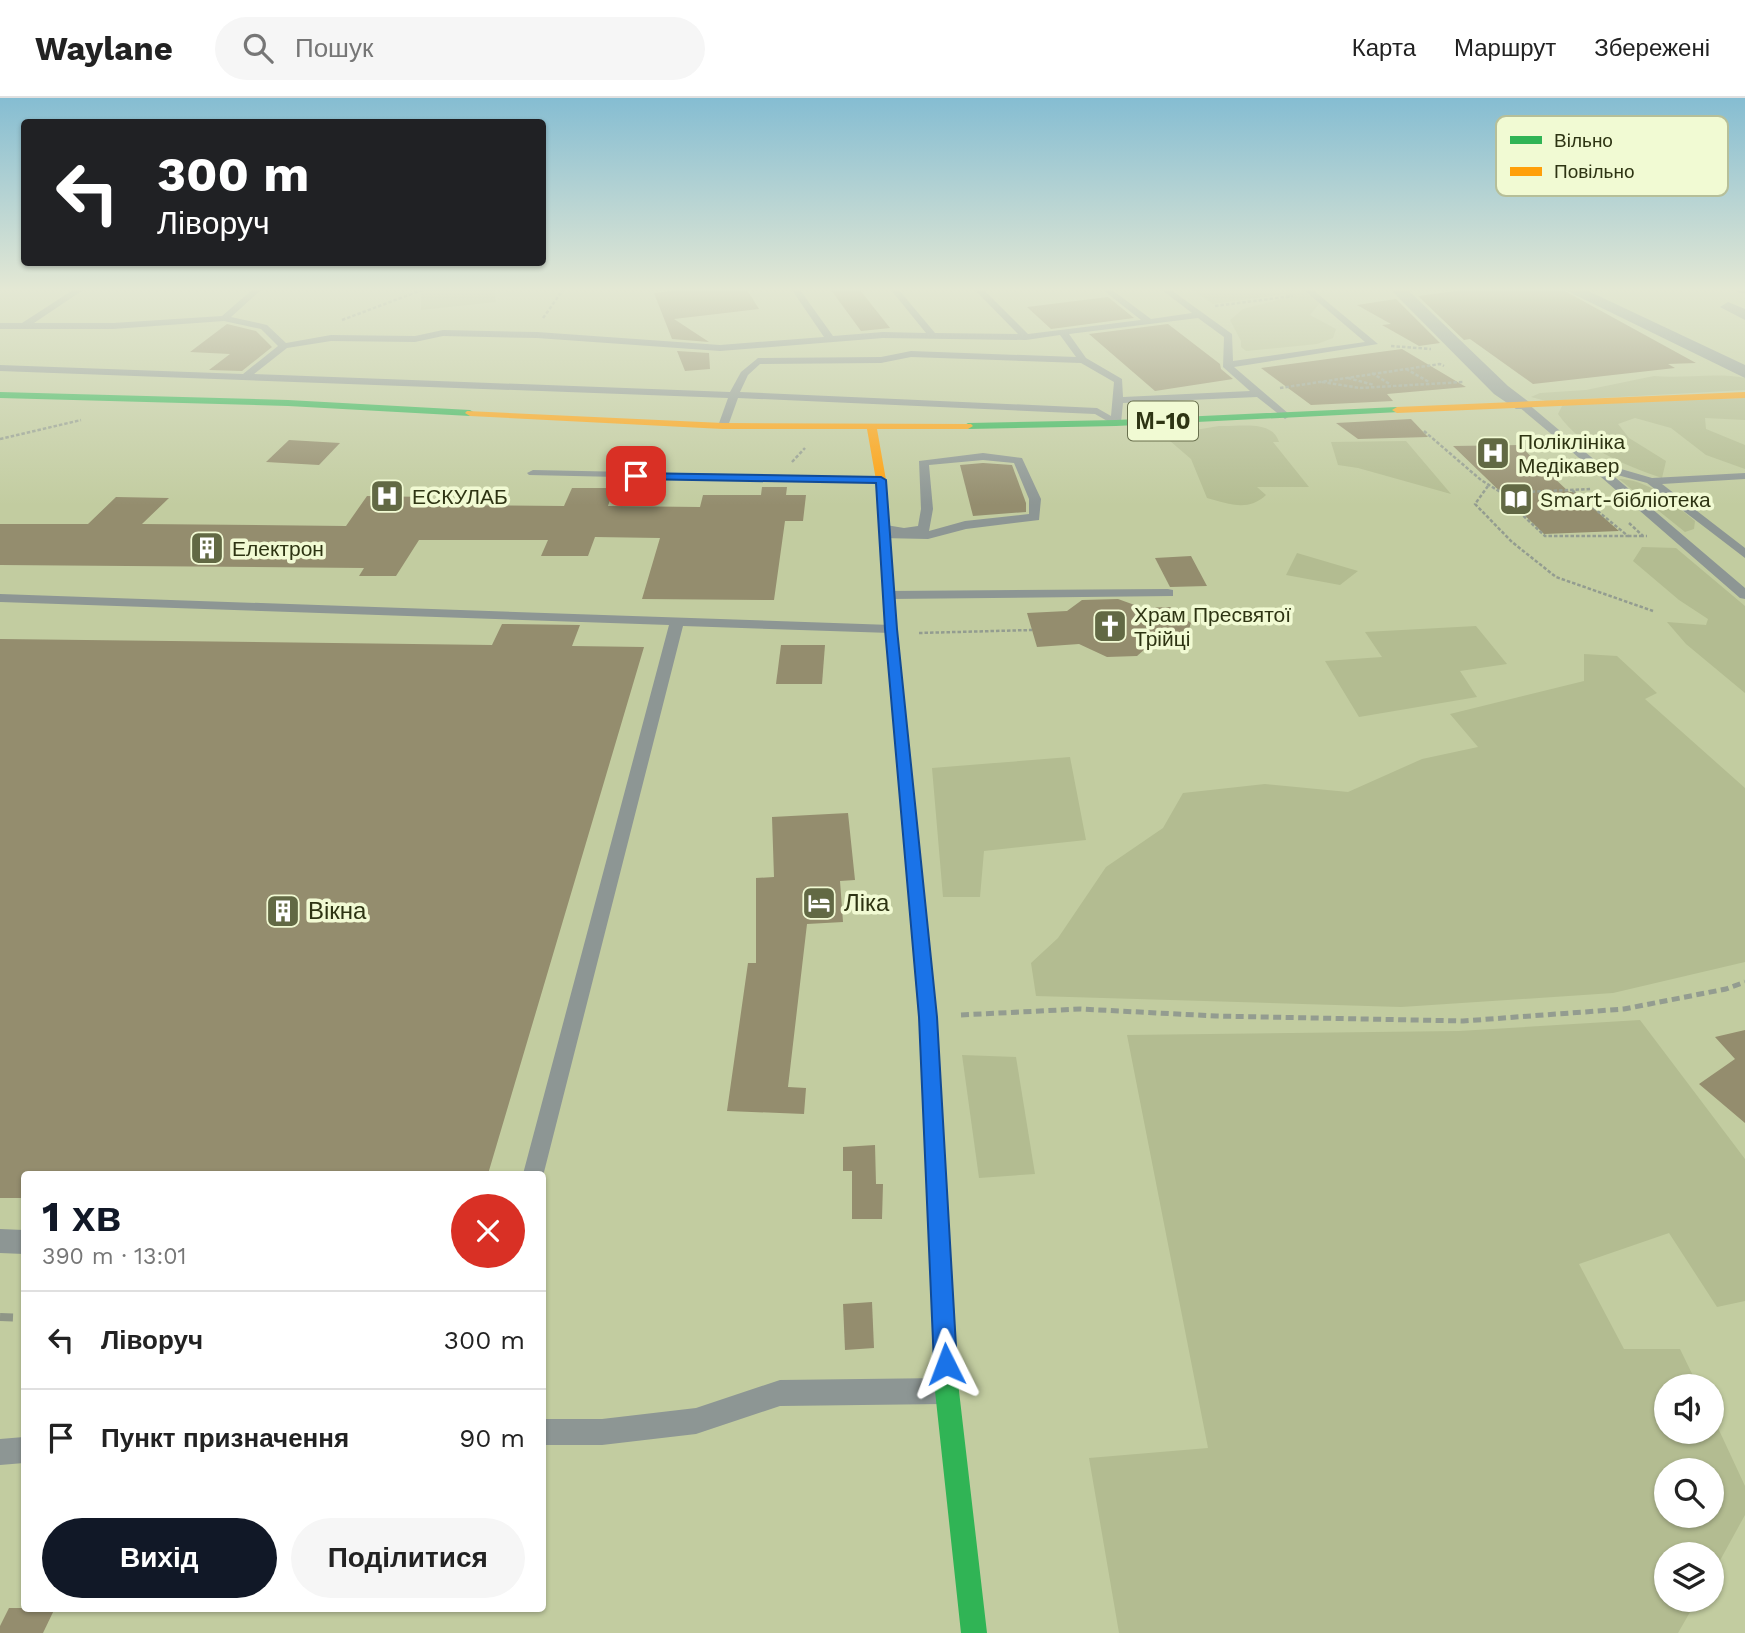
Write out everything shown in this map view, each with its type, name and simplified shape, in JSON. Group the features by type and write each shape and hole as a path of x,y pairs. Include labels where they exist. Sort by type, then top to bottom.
{"main road":[{"name":"М-10","path":"0,395 301,404 723,426 872,428 1116,423 1745,395"},
{"path":"872,428 881,480 891,629 928,1017 947,1391 974,1633"}],"street":[{"path":"1475,362 1501,390 1522,405"},
{"path":"1723,362 1745,372"}],"lane":[{"path":"247,375 263,362"},
{"path":"723,426 738,384 748,368 757,362"},
{"path":"0,368 247,375 1097,411 1116,423 1119,381 1086,362"},
{"path":"1228,365 1251,362"},
{"path":"1228,365 1285,415"},
{"path":"1119,400 1259,394"},
{"path":"1522,405 1593,464 1696,534 1745,554"},
{"path":"1540,442 1567,441"},
{"path":"1005,457 1018,460 1035,499 1035,517 965,524 928,535 884,531 923,529 927,509 923,463 939,459 1005,457"},
{"path":"1593,464 1651,481 1745,476"},
{"path":"533,473 881,480"},
{"path":"1651,481 1745,595"},
{"path":"889,595 1168,593"},
{"path":"0,598 891,629"},
{"path":"535,1171 677,621"},
{"path":"0,1241 21,1242"},
{"path":"546,1432 602,1432 696,1421 780,1394 947,1391"},
{"path":"0,1452 21,1450"}],"path":[{"path":"1272,391 1344,377 1430,365"},
{"path":"1406,369 1429,382"},
{"path":"1372,373 1399,390"},
{"path":"1344,377 1378,387"},
{"path":"1315,382 1360,388"},
{"path":"1334,390 1429,382 1471,384"},
{"path":"1303,384 1313,392"},
{"path":"0,439 83,419"},
{"path":"1420,427 1488,486 1502,494 1541,534 1643,536"},
{"path":"765,479 795,460 805,448"},
{"path":"1488,486 1475,504 1512,542 1556,577 1653,611"},
{"path":"1573,489 1628,536"},
{"path":"1502,494 1591,489"},
{"path":"908,633 1032,630"},
{"path":"928,1017 1080,1009 1216,1016 1463,1021 1624,1009 1726,989 1745,982"}],"green space":[{"path":"1654,376 1745,378 1745,390 1546,401 1531,397 1540,393 1586,390"},
{"path":"1745,398 1745,420 1705,418 1706,429 1745,445 1745,469 1706,455 1671,428 1635,418 1618,424 1629,438 1666,461 1662,478 1619,461 1591,446 1558,414 1563,404"},
{"path":"1219,426 1254,426 1269,430 1279,442 1273,442 1309,487 1257,487 1266,495 1245,505 1207,498 1191,459 1170,441 1171,434"},
{"path":"1406,441 1451,494 1338,465 1331,442"},
{"path":"1619,479 1641,483 1660,494 1695,521 1694,529 1685,532"},
{"path":"1642,547 1676,548 1745,606 1745,693 1686,644 1667,622 1706,625 1708,619 1679,600 1633,561"},
{"path":"1297,553 1358,571 1340,585 1286,575"},
{"path":"1476,626 1507,664 1460,671 1477,697 1359,717 1325,661 1382,657 1365,632"},
{"path":"1584,654 1617,656 1657,693 1645,699 1745,788 1745,962 1613,993 1401,1007 1036,996 1031,963 1058,938 1106,867 1163,828 1183,793 1265,784 1348,792 1422,759 1478,747 1450,714 1584,681"},
{"path":"1070,757 1086,840 984,851 980,897 943,897 932,768"},
{"path":"1640,1020 1745,1159 1745,1301 1717,1307 1669,1233 1579,1264 1624,1349 1680,1349 1692,1374 1654,1374 1654,1444 1724,1444 1724,1441 1745,1486 1745,1515 1724,1553 1724,1542 1654,1542 1654,1612 1690,1612 1678,1633 1119,1633 1089,1458 1208,1448 1127,1035 1459,1031"},
{"path":"962,1055 1016,1057 1035,1174 979,1178"}],"building":[{"path":"220,362 254,362 242,371 209,370"},
{"path":"681,362 710,362 710,369 685,371"},
{"path":"1121,362 1217,362 1233,379 1155,391"},
{"path":"1308,362 1423,362 1466,387 1387,394 1393,401 1311,405 1261,368"},
{"path":"1502,362 1696,363 1668,364 1675,368 1533,384"},
{"path":"1411,419 1428,437 1358,439 1336,423"},
{"path":"289,440 340,443 319,465 266,462"},
{"path":"1519,445 1569,492 1575,492 1619,531 1544,534 1453,446"},
{"path":"960,465 1012,465 1026,503 1026,512 973,516"},
{"name":"Електрон","path":"762,487 787,487 786,495 806,495 803,521 785,521 774,600 642,599 660,538 595,537 588,556 541,556 548,540 419,540 396,576 359,576 364,568 0,565 0,524 88,524 116,497 169,498 142,524 346,526 367,496 428,497 423,505 564,506 572,488 614,488 608,506 700,507 703,495 761,495"},
{"path":"1191,556 1207,586 1170,587 1155,558"},
{"name":"Храм Пресвятої Трійці","path":"1118,599 1143,608 1170,607 1191,623 1185,641 1153,642 1137,656 1107,657 1079,644 1037,647 1027,613 1067,611 1082,600"},
{"name":"Вікна","path":"502,624 580,625 572,646 644,647 489,1171 21,1171 21,1198 0,1198 0,639 492,645"},
{"path":"781,645 825,645 822,684 776,684"},
{"path":"848,813 855,880 840,881 843,922 807,924 788,1087 806,1088 804,1114 727,1111 748,963 756,963 756,878 774,877 772,817"},
{"path":"1745,1030 1745,1123 1699,1084 1735,1059 1715,1037"},
{"path":"875,1145 876,1184 883,1184 882,1219 852,1219 852,1171 843,1171 843,1147"},
{"path":"872,1302 874,1348 845,1350 843,1304"},
{"path":"9,1608 21,1608 21,1612 53,1612 43,1633 0,1633 0,1626"}],"railway":[{"path":"0,1317 21,1318"}],"traffic: fast":[{"path":"0,395 288,403 470,413"},
{"path":"968,426 1116,423 1397,410"},
{"path":"928,1022 947,1391 974,1633"}],"traffic: slow":[{"path":"1397,410 1745,395"},
{"path":"470,413 723,426 968,426"},
{"path":"872,428 881,480 891,629 928,1022"}],"place":[{"name":"Поліклініка Медікавер","path":"1493,453"},
{"name":"ЕСКУЛАБ","path":"387,496"},
{"name":"Smart-бібліотека","path":"1516,499"},
{"name":"Електрон","path":"207,548"},
{"name":"Храм Пресвятої Трійці","path":"1110,626"},
{"name":"Ліка","path":"819,903"},
{"name":"Вікна","path":"283,911"}],"route":[{"path":"636,476 881,480 891,629 928,1017 946,1364"}]}
